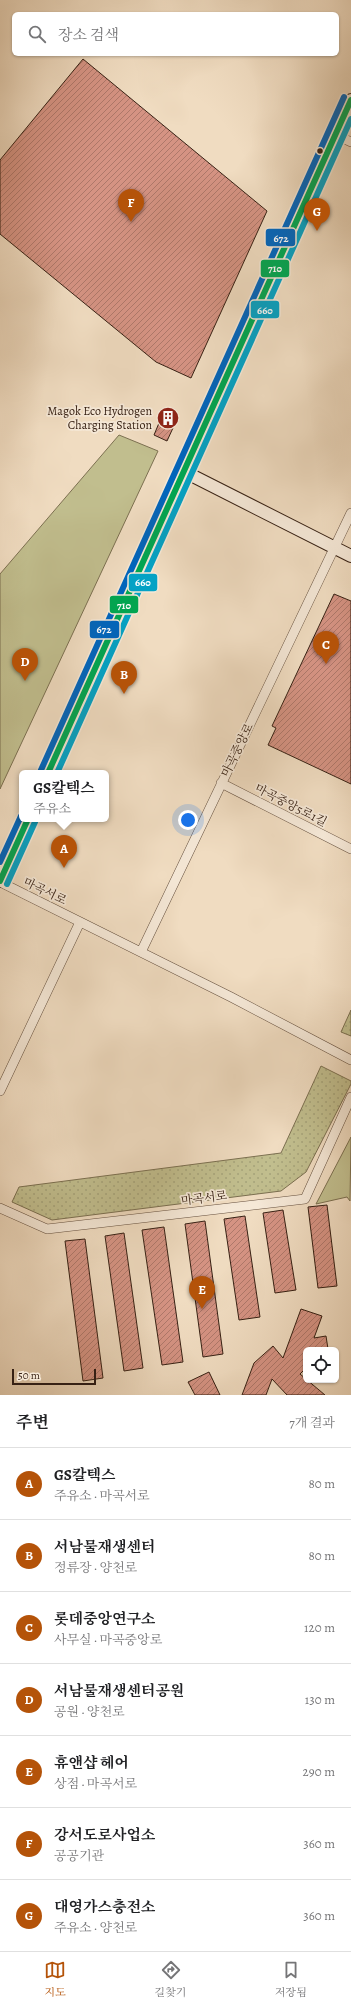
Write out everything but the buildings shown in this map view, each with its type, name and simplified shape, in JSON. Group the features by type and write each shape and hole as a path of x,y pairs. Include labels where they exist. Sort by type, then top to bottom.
{"main road":[{"path":"49,770 185,472 351,100"},
{"path":"185,472 351,556"},
{"path":"0,882 27,822"}],"street":[{"path":"336,135 351,142"},
{"name":"마곡중앙로","path":"141,952 351,512"},
{"name":"마곡중앙5로1길","path":"221,783 351,848"},
{"name":"마곡서로","path":"0,882 231,997 351,1060"},
{"path":"0,1091 80,922"},
{"name":"마곡서로","path":"0,1208 47,1229 305,1199 351,1098"}],"shaded area":[{"path":"119,435 158,451 0,789 0,574"},
{"path":"351,1010 351,1036 341,1032"},
{"path":"321,1066 351,1081 351,1084 306,1172 281,1191 52,1220 12,1202 19,1187 281,1153"},
{"path":"351,1137 350,1201 347,1197 316,1204"}],"transit line":[{"name":"672","path":"41,770 344,97"},
{"name":"710","path":"49,770 351,100"},
{"name":"660","path":"58,770 351,119"},
{"name":"672","path":"0,862 19,820"},
{"name":"710","path":"0,881 27,822"},
{"name":"660","path":"7,884 35,822"}],"place":[{"name":"강서도로사업소","path":"131,222"},
{"name":"대영가스충전소","path":"317,231"},
{"name":"Magok Eco Hydrogen Charging Station","path":"168,418"},
{"name":"롯데중앙연구소","path":"326,664"},
{"name":"서남물재생센터공원","path":"25,681"},
{"name":"서남물재생센터","path":"124,694"},
{"name":"GS칼텍스","path":"64,868"},
{"name":"휴앤샵 헤어","path":"202,1309"}]}
